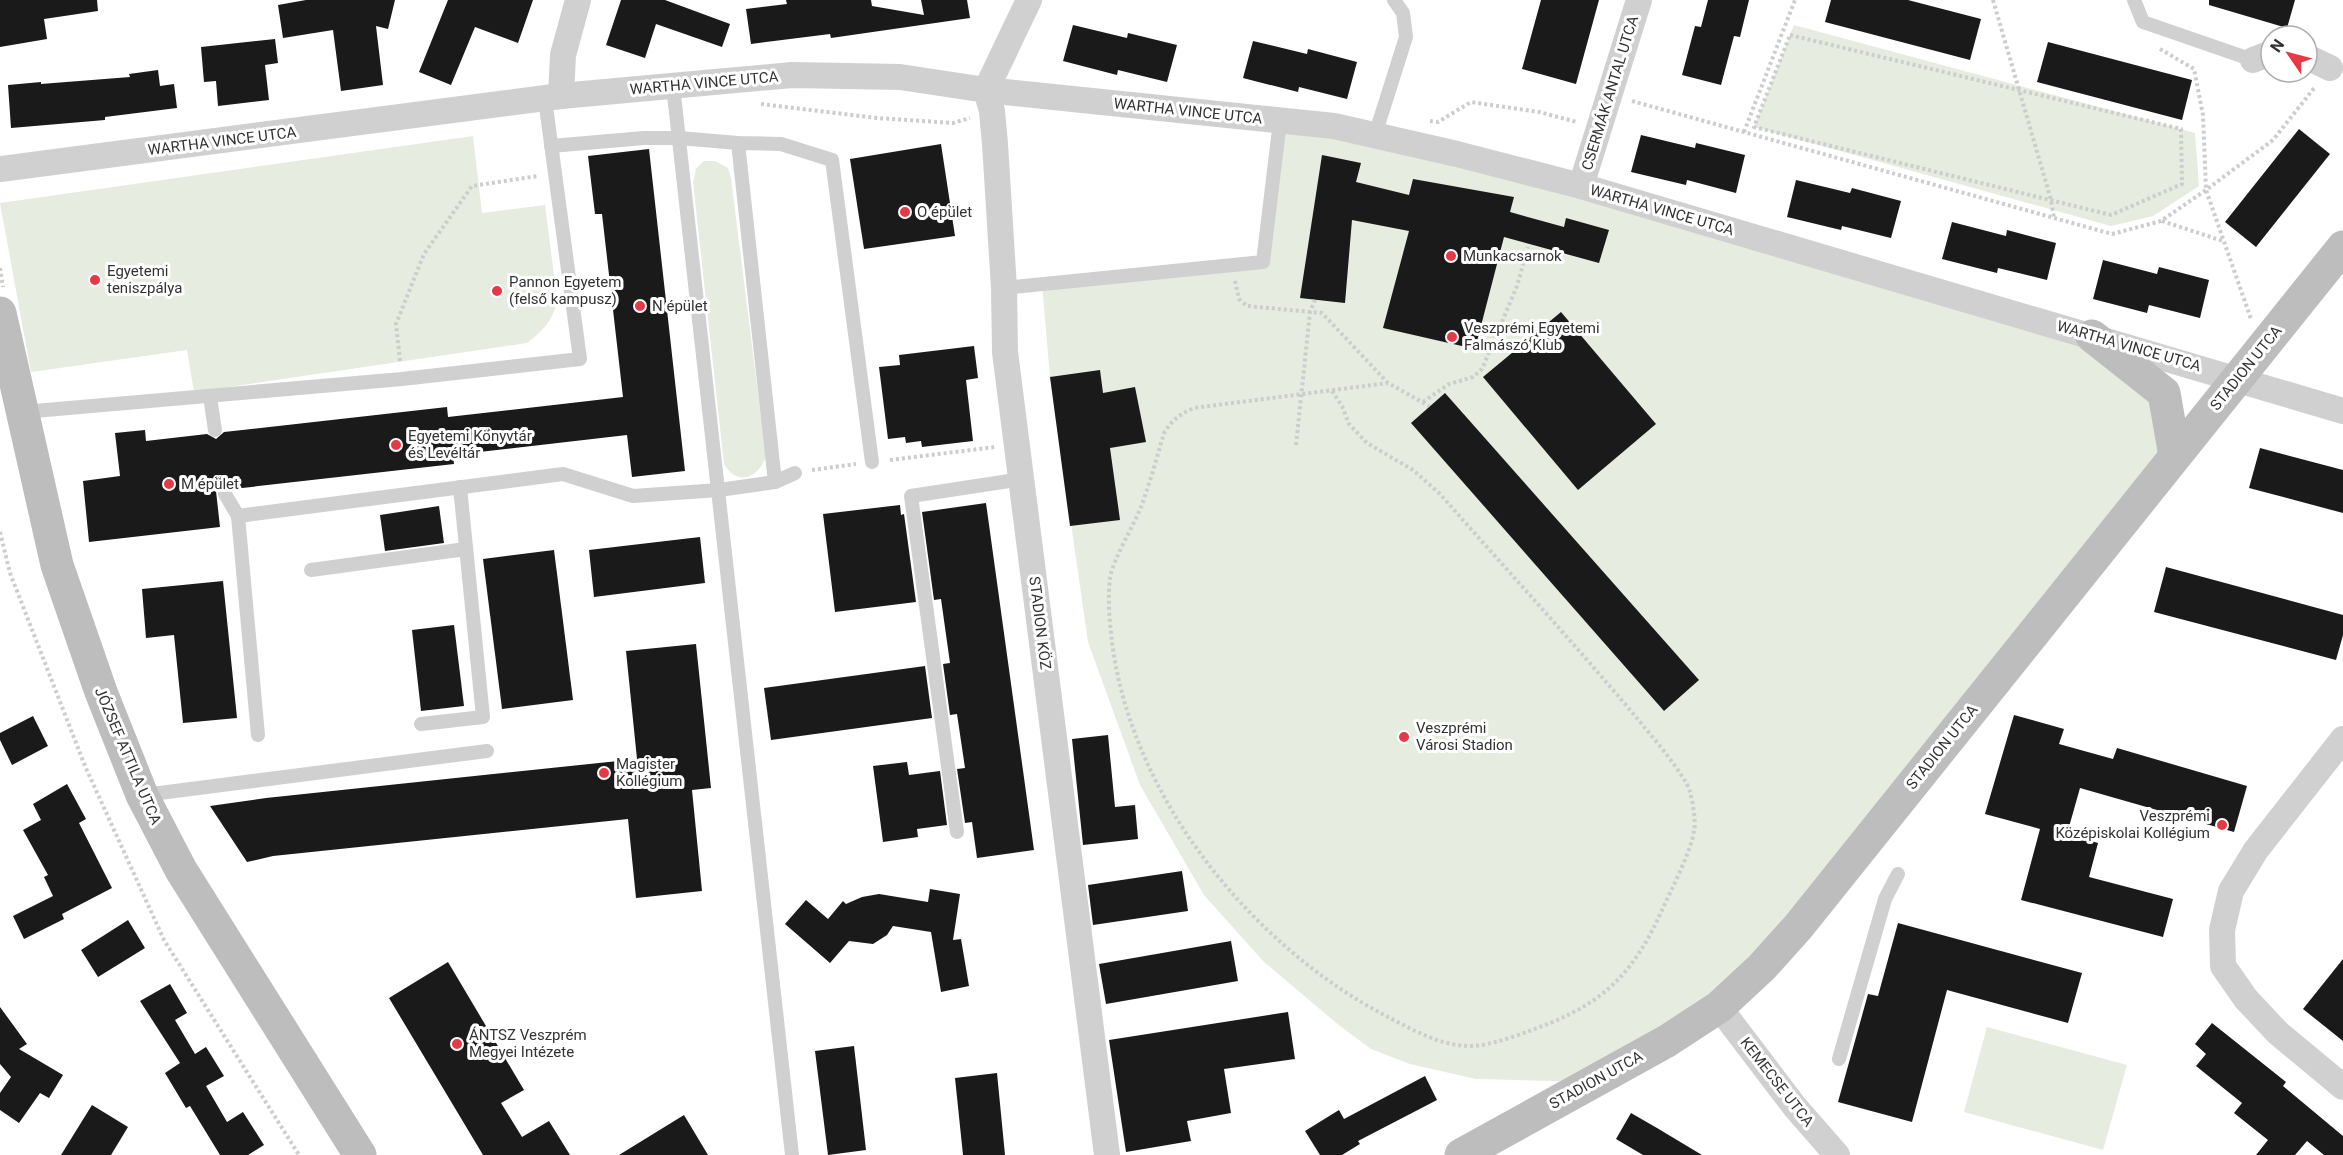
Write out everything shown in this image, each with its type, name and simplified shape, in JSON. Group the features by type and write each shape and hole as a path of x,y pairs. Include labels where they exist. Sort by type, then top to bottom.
{"street":[{"path":"553,98 579,0"},
{"path":"989,100 1029,0"},
{"name":"CSERMÁK ANTAL UTCA","path":"1581,186 1639,0"},
{"path":"2319,63 2330,68"},
{"name":"WARTHA VINCE UTCA","path":"0,169 553,98 792,75 900,77 989,100 1280,121 1334,126 1375,135 1581,186 2343,411"},
{"name":"STADION KÖZ","path":"989,100 1004,288 1005,352 1107,1155"},
{"name":"STADION UTCA","path":"1461,1155 1667,1041 1719,1007 1762,967 1798,927 2343,247"},
{"name":"JÓZSEF ATTILA UTCA","path":"0,313 57,566 101,692 142,795 188,880 360,1155"},
{"path":"2092,336 2164,393 2175,456"},
{"path":"2337,1074 2278,1033 2246,999 2223,966 2223,930 2231,891 2256,850 2343,739"},
{"name":"KEMECSE UTCA","path":"1719,1007 1795,1107 1838,1155"}],"lane":[{"path":"1375,135 1406,37 1403,13 1394,0"},
{"path":"2134,0 2143,22 2259,55"},
{"path":"673,86 792,1155"},
{"path":"23,412 210,398 580,359 551,146 553,98"},
{"path":"1004,288 1263,261 1280,121"},
{"path":"551,146 644,138 679,138 781,144 831,160 872,462"},
{"path":"738,143 775,482"},
{"path":"210,398 215,430"},
{"path":"238,516 564,474 633,496 719,490 775,482 795,473"},
{"path":"957,832 911,496 1022,479"},
{"path":"421,724 483,717 460,488"},
{"path":"225,494 238,516 258,735"},
{"path":"311,570 466,549"},
{"path":"142,795 488,751"},
{"path":"1839,1059 1885,899 1898,874"}],"path":[{"path":"1744,132 1795,0"},
{"path":"1993,0 2055,218"},
{"path":"2143,22 2154,45 2194,69 2203,116 2206,190 2254,327"},
{"path":"1790,35 2019,90 2181,129 2182,184 2111,215 1754,127 1790,35"},
{"path":"1623,99 2112,234 2161,221 2272,140 2330,68"},
{"path":"754,104 877,118 953,123 989,100"},
{"path":"1427,120 1438,122 1471,102 1539,112 1600,127"},
{"path":"402,379 396,324 424,254 472,186 555,174"},
{"path":"2161,221 2223,241"},
{"path":"1423,402 1449,384 1473,376 1482,369 1517,286 1528,247"},
{"path":"1233,264 1236,293 1247,306 1322,314 1388,383 1429,406"},
{"path":"1296,445 1310,312 1315,300"},
{"path":"1332,391 1342,406 1349,424 1367,442 1413,470 1440,494 1631,711 1660,746 1690,790 1695,830 1656,922 1641,951 1617,983 1589,1005 1526,1033 1471,1047 1438,1041 1360,1002 1285,945 1247,910 1215,874 1180,825 1155,779 1129,717 1111,632 1110,575 1142,506 1164,433 1181,413 1194,408 1388,383"},
{"path":"795,473 1017,444"},
{"path":"0,532 10,573 85,766 164,940 299,1155"}],"shaded area":[{"path":"1794,25 2195,133 2199,186 2153,216 2111,226 1754,127"},
{"path":"1279,120 1335,125 2092,336 2164,393 2175,456 1761,967 1586,1082 1476,1079 1410,1064 1371,1049 1263,961 1204,895 1140,785 1088,642 1050,377 1042,284 1264,262"},
{"path":"473,136 482,213 545,205 557,299 547,324 527,343 194,392 187,350 31,372 0,203"},
{"path":"704,161 715,161 728,168 731,178 766,457 758,470 747,477 735,476 724,464 693,182 696,169"},
{"path":"1987,1027 2127,1065 2103,1150 1964,1112"}],"building":[{"path":"0,0 97,0 98,11 44,19 47,39 0,47"},
{"path":"306,0 395,0 388,29 376,26 383,85 341,91 333,30 283,38 278,5"},
{"path":"448,0 533,0 518,43 475,27 451,85 419,72"},
{"path":"621,0 665,0 730,24 722,47 656,24 645,58 606,45"},
{"path":"786,0 871,0 872,6 924,15 921,0 967,0 970,18 831,38 830,34 751,44 746,9 787,4"},
{"path":"1541,0 1599,0 1576,84 1522,69"},
{"path":"1708,0 1749,0 1740,37 1734,36 1721,85 1682,75 1695,26 1701,27"},
{"path":"1831,0 1908,0 1981,19 1970,60 1825,22"},
{"path":"2209,0 2295,0 2288,24 2273,24 2209,5"},
{"path":"1073,25 1127,38 1128,33 1177,45 1167,82 1118,70 1117,75 1063,61"},
{"path":"275,39 278,63 265,65 269,100 218,106 216,81 204,82 201,47"},
{"path":"1253,41 1307,54 1308,49 1357,62 1347,99 1299,87 1298,92 1243,78"},
{"path":"2048,42 2192,80 2182,120 2037,82"},
{"path":"158,70 160,86 174,84 177,108 105,117 105,120 11,128 8,85 130,77 129,74"},
{"path":"2299,129 2330,154 2256,247 2225,222"},
{"path":"1641,135 1695,148 1696,143 1745,155 1736,193 1687,180 1686,185 1631,172"},
{"name":"O épület","path":"941,144 955,236 864,249 850,159"},
{"path":"649,149 685,471 632,477 627,435 453,455 454,464 233,489 224,485 216,491 220,527 89,542 83,481 120,476 115,433 145,430 146,441 207,434 216,439 224,432 447,407 448,417 623,397 602,214 595,214 588,156"},
{"name":"Munkacsarnok","path":"1322,155 1361,163 1356,182 1409,195 1413,179 1514,197 1510,212 1564,227 1566,218 1609,230 1599,263 1504,237 1475,349 1383,328 1409,231 1352,220 1345,303 1300,298"},
{"path":"1796,180 1850,193 1852,188 1901,201 1891,238 1842,226 1841,230 1787,217"},
{"path":"1952,222 2006,236 2007,230 2056,243 2047,280 1998,268 1997,273 1942,259"},
{"path":"2103,260 2157,274 2159,267 2209,280 2200,318 2149,305 2147,313 2093,299"},
{"path":"1561,312 1656,424 1578,490 1483,377"},
{"path":"974,346 978,378 966,380 973,441 922,447 921,441 906,443 905,437 888,439 879,367 900,365 899,355"},
{"path":"1100,370 1103,393 1135,387 1146,442 1110,448 1120,520 1070,526 1050,377"},
{"path":"1445,393 1699,680 1664,711 1411,423"},
{"path":"2260,448 2343,470 2343,513 2249,488"},
{"path":"986,503 1034,850 977,858 972,822 965,823 957,769 965,768 957,714 950,715 943,664 950,663 941,599 934,600 922,512"},
{"path":"900,505 901,515 904,514 916,602 835,612 823,514"},
{"path":"439,506 444,543 385,551 380,515"},
{"path":"700,537 705,583 594,597 589,550"},
{"path":"554,550 573,700 502,709 483,559"},
{"path":"2166,567 2343,615 2343,635 2336,660 2154,612"},
{"path":"223,581 237,718 183,723 174,635 146,638 142,589"},
{"path":"454,625 464,706 421,711 412,630"},
{"name":"Magister Kollégium","path":"696,644 711,788 692,790 702,891 636,898 628,819 273,856 247,862 210,806 266,798 637,759 626,651"},
{"path":"925,666 932,718 771,740 764,688"},
{"name":"Veszprémi Középiskolai Kollégium","path":"2014,715 2064,729 2059,744 2113,759 2117,748 2247,786 2234,832 2080,788 2067,834 2098,843 2089,877 2173,899 2163,937 2021,900 2040,829 1985,814"},
{"path":"33,716 48,746 12,765 0,740 0,733"},
{"path":"1108,735 1115,807 1135,805 1138,839 1083,845 1072,739"},
{"path":"907,762 909,775 940,771 947,825 917,829 918,837 883,842 873,766"},
{"path":"67,784 86,819 79,823 112,888 62,914 64,919 24,939 13,916 53,896 44,877 48,875 23,830 41,820 33,804"},
{"path":"1182,871 1188,911 1093,925 1088,885"},
{"path":"930,889 960,894 953,940 961,939 969,986 941,992 931,932 893,926 887,935 873,944 849,941 830,963 785,924 806,900 828,919 843,901 846,904 862,897 879,894 928,902"},
{"path":"128,920 145,948 98,977 81,950"},
{"path":"1898,923 2082,973 2068,1023 1947,990 1912,1122 1838,1102 1868,994 1878,996"},
{"path":"1231,941 1238,981 1106,1004 1099,964"},
{"path":"2343,959 2343,1041 2303,1009"},
{"name":"ÁNTSZ Veszprém Megyei Intézete","path":"448,962 524,1090 501,1103 522,1137 549,1121 570,1155 483,1155 389,998"},
{"path":"170,984 187,1013 175,1020 195,1054 206,1047 224,1076 206,1086 227,1122 243,1112 264,1145 248,1155 220,1155 190,1106 186,1108 165,1073 180,1063 140,1001"},
{"path":"0,1007 27,1044 19,1049 63,1075 49,1098 40,1093 19,1123 0,1110 0,1093 11,1077 0,1064"},
{"path":"1288,1012 1295,1059 1224,1069 1231,1113 1187,1121 1191,1141 1126,1152 1109,1040"},
{"path":"2212,1023 2286,1082 2283,1086 2343,1136 2343,1155 2324,1155 2307,1141 2295,1155 2256,1155 2268,1140 2234,1113 2242,1103 2196,1066 2206,1054 2195,1044"},
{"path":"854,1046 866,1150 828,1155 815,1051"},
{"path":"997,1073 1005,1155 963,1155 955,1078"},
{"path":"1425,1076 1437,1100 1358,1141 1360,1144 1342,1155 1320,1155 1305,1131 1339,1110 1344,1119"},
{"path":"92,1105 128,1127 111,1155 61,1155"},
{"path":"1631,1113 1702,1155 1643,1155 1616,1139"},
{"path":"684,1115 708,1155 619,1155"}],"place":[{"name":"O épület","path":"905,212"},
{"name":"Munkacsarnok","path":"1451,256"},
{"name":"Egyetemi teniszpálya","path":"95,280"},
{"name":"Pannon Egyetem (felső kampusz)","path":"497,291"},
{"name":"N épület","path":"640,306"},
{"name":"Veszprémi Egyetemi Falmászó Klub","path":"1452,337"},
{"name":"Egyetemi Könyvtár és Levéltár","path":"396,445"},
{"name":"M épület","path":"169,484"},
{"name":"Veszprémi Városi Stadion","path":"1404,737"},
{"name":"Magister Kollégium","path":"604,773"},
{"name":"Veszprémi Középiskolai Kollégium","path":"2222,825"},
{"name":"ÁNTSZ Veszprém Megyei Intézete","path":"457,1044"}]}
